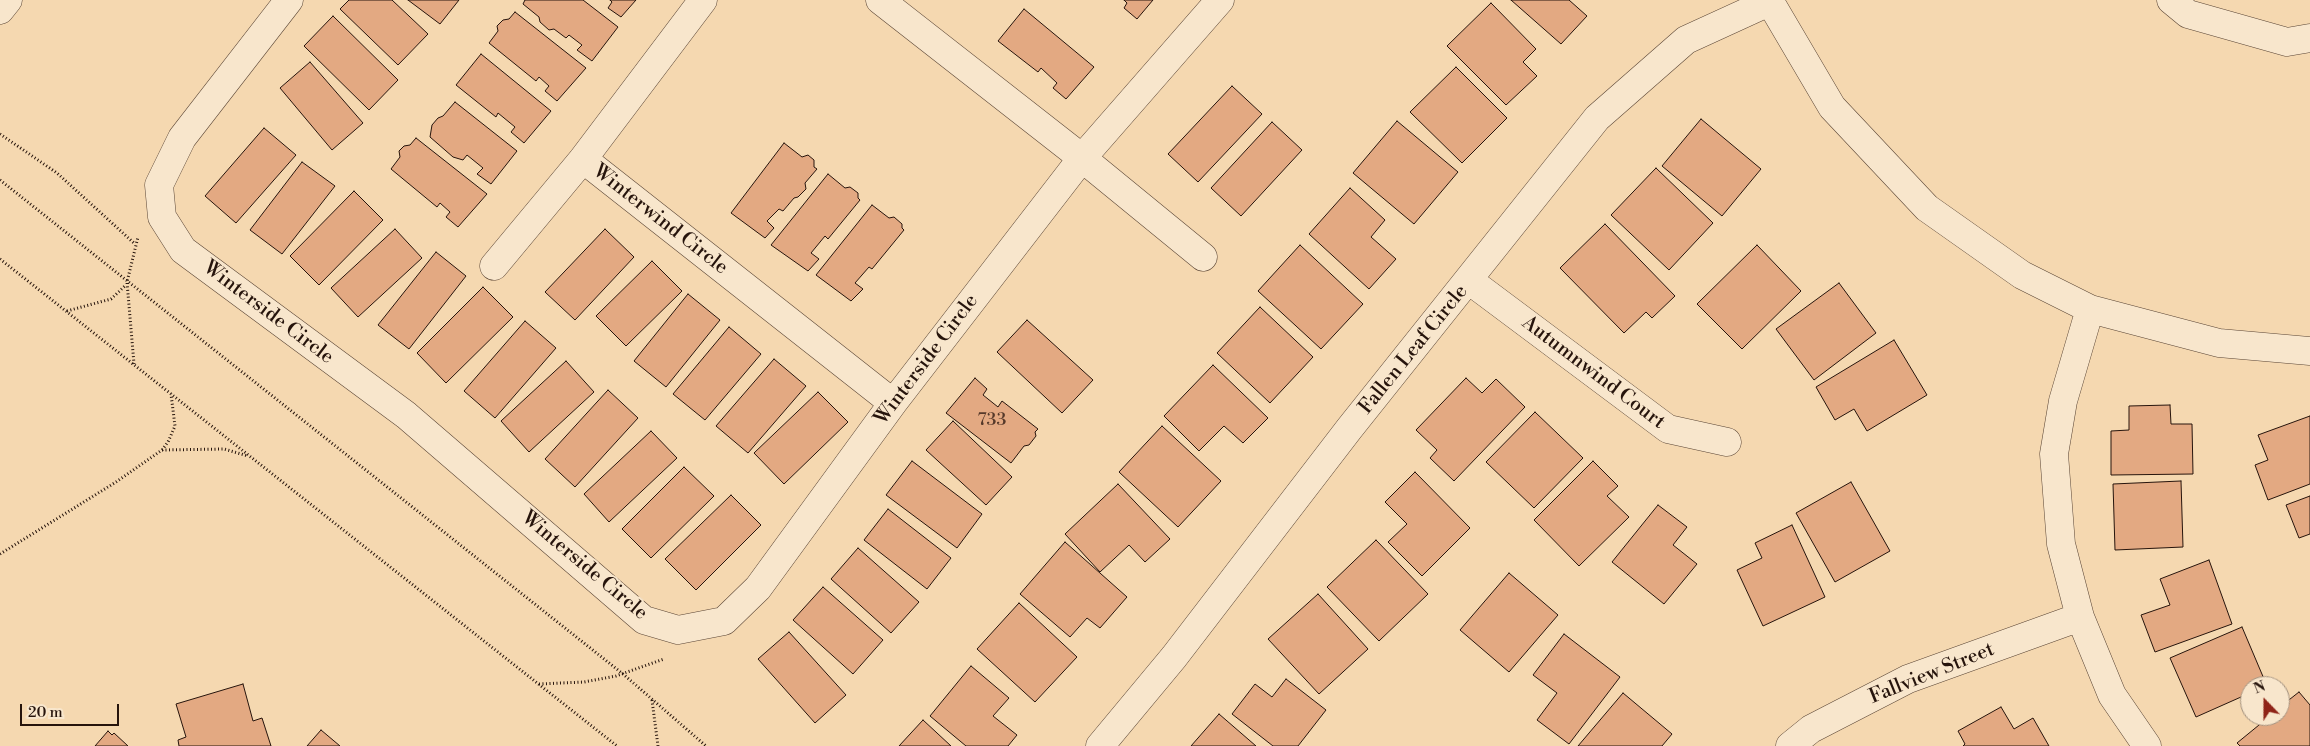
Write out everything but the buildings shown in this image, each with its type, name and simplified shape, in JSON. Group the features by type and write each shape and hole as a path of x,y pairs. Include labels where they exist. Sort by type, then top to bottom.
{"street":[{"path":"0,10 8,0"},
{"name":"Winterside Circle","path":"289,0 182,138 159,185 162,217 182,250 406,415 644,620 678,630 724,621 758,588 892,403 1082,158 1220,0"},
{"name":"Winterwind Circle","path":"703,0 583,159 892,403"},
{"path":"880,0 1082,158 1203,257"},
{"path":"2171,0 2188,14 2287,42 2310,38"},
{"path":"1769,1 1832,107 1927,208 2022,274 2090,309 2219,343 2310,351"},
{"name":"Fallen Leaf Circle","path":"1100,746 1174,657 1349,429 1470,281 1597,118 1686,40 1769,1"},
{"path":"494,266 583,159"},
{"name":"Autumnwind Court","path":"1470,281 1668,430 1727,442"},
{"path":"2090,309 2063,402 2054,454 2061,544 2080,617 2112,694 2148,746"},
{"name":"Fallview Street","path":"1790,746 1810,729 1908,680 2080,617"}],"path":[{"path":"0,134 57,173 135,244"},
{"path":"0,180 622,674 706,746"},
{"path":"67,311 111,299 124,289 136,239 162,217"},
{"path":"0,259 617,746"},
{"path":"127,282 134,364"},
{"path":"0,554 116,482 162,450 175,426 170,393"},
{"path":"162,450 224,450 250,456"},
{"path":"538,684 584,682 622,674 667,657"},
{"path":"652,700 658,746"}]}
